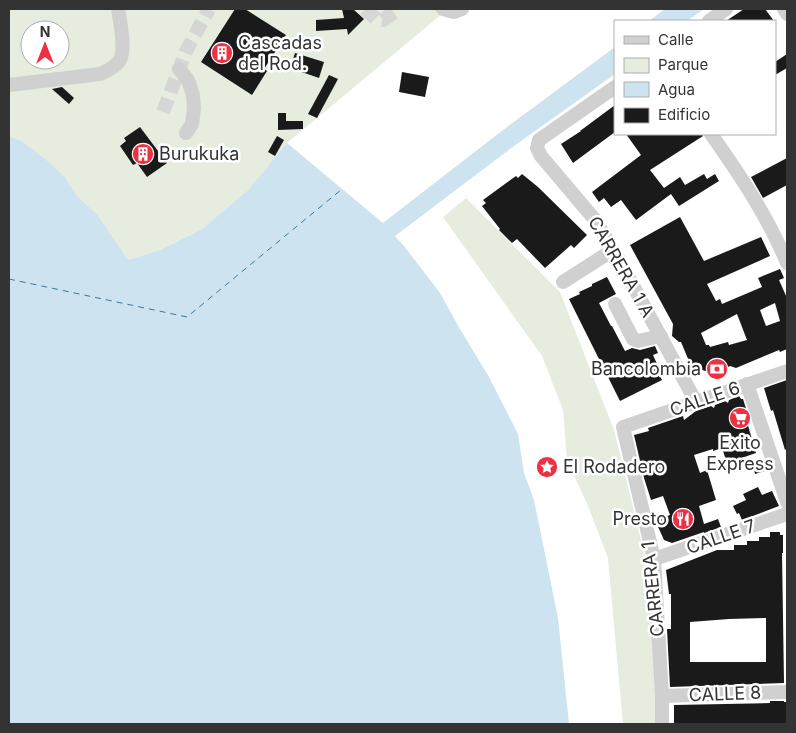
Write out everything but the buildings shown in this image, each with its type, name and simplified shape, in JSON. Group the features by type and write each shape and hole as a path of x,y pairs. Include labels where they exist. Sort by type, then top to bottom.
{"street":[{"path":"9,85 100,74 111,69 120,60 122,46 118,9"},
{"path":"443,9 454,12 462,9"},
{"path":"710,20 726,9"},
{"path":"784,9 787,14"},
{"path":"179,69 188,80 194,102 192,124 186,133"},
{"name":"CARRERA 1 A","path":"614,88 539,140 537,148 596,221 614,250 696,402"},
{"path":"712,135 737,170 778,240 787,264"},
{"path":"563,282 614,250"},
{"path":"615,304 633,339 638,341 661,336"},
{"name":"CALLE 6","path":"623,427 787,371"},
{"path":"747,384 787,502"},
{"name":"CARRERA 1","path":"623,427 654,560 662,724"},
{"name":"CALLE 7","path":"654,560 787,514"},
{"name":"CALLE 8","path":"662,696 787,692"}],"green space":[{"path":"9,9 448,9 287,143 248,190 202,229 160,250 128,260 97,214 77,196 64,176 20,140 9,136"},
{"path":"466,198 560,292 614,430 648,570 659,695 658,724 623,724 608,558 588,506 567,460 563,410 542,356 443,217"}],"water":[{"path":"665,9 704,9 688,20 650,20"},
{"path":"614,48 614,75 514,146 395,236 440,293 489,377 518,434 524,473 534,500 558,618 569,724 9,724 9,136 20,140 64,176 77,196 97,214 128,260 160,250 202,229 248,190 287,143 383,223 503,130"}],"ferry route":[{"path":"9,279 187,317 342,189"}],"tunnel":[{"path":"163,112 186,51 209,9"},
{"path":"365,9 376,19 383,20 399,9"}],"place":[{"name":"Cascadas del Rod.","path":"222,53"},
{"name":"Burukuka","path":"143,154"},
{"name":"Bancolombia","path":"717,369"},
{"name":"Exito Express","path":"740,418"},
{"name":"El Rodadero","path":"547,467"},
{"name":"Presto","path":"683,519"}]}
